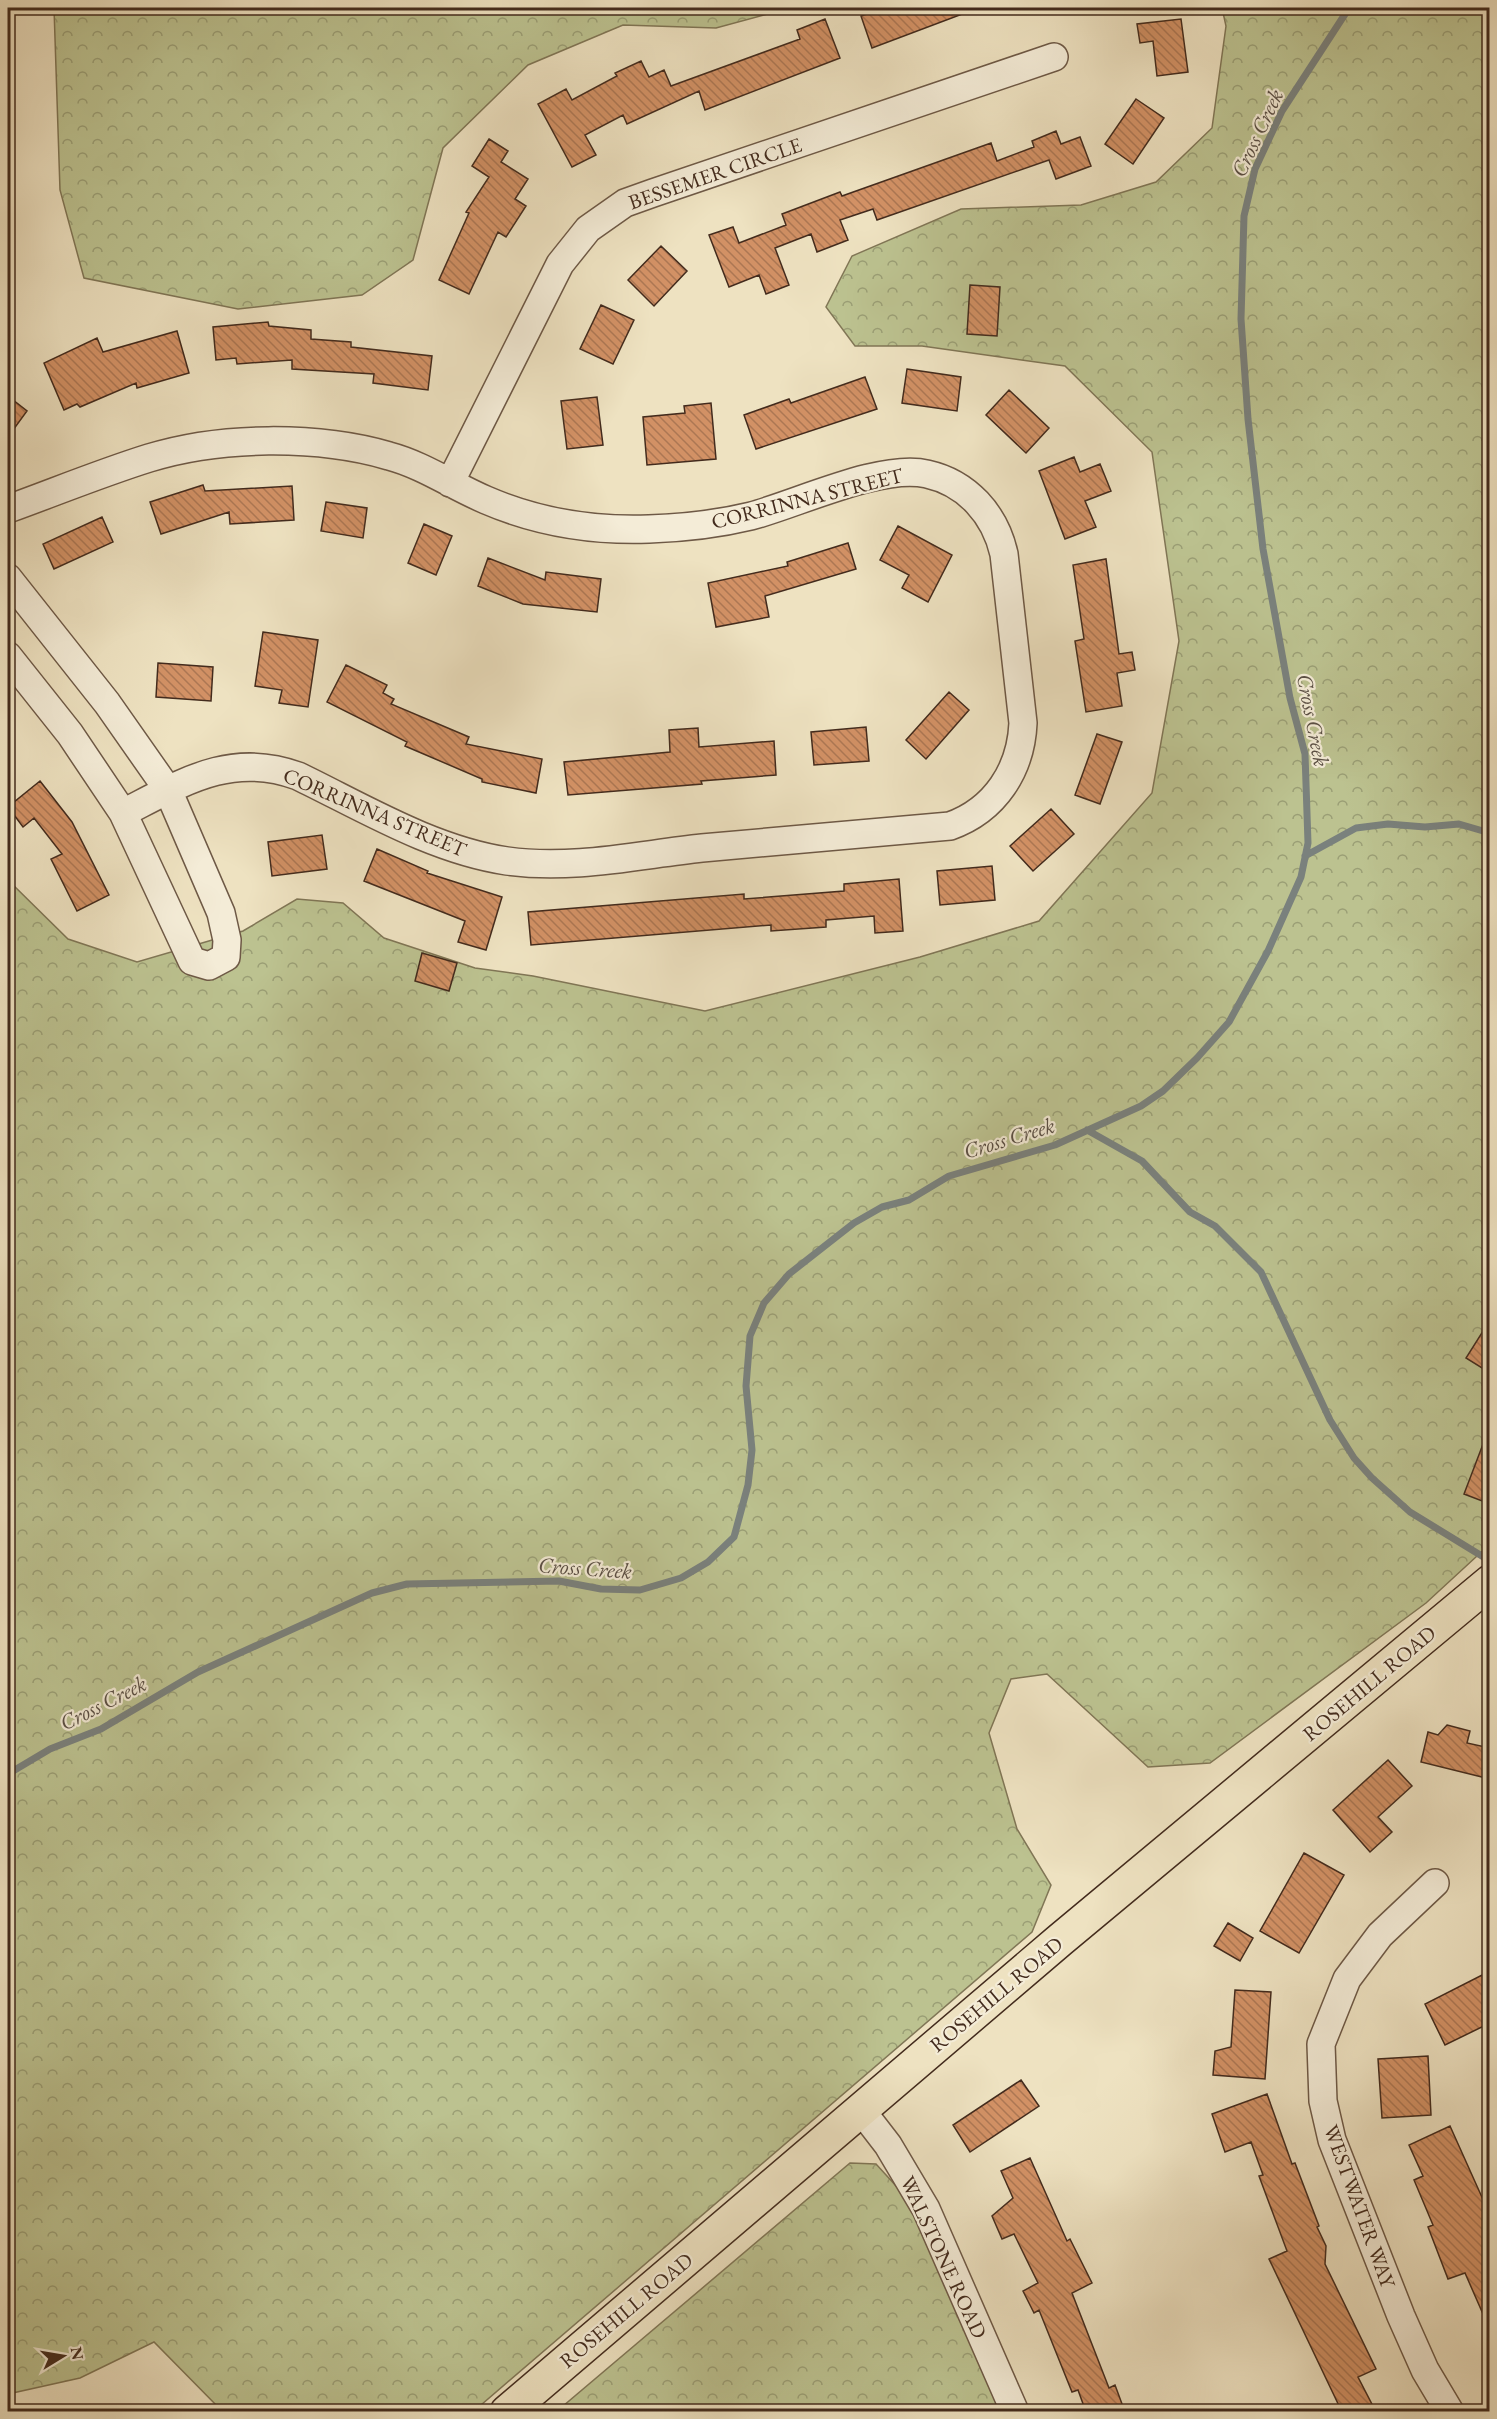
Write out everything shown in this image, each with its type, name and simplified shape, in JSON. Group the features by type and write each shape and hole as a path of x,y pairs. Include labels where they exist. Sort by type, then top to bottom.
{"main road":[{"name":"ROSEHILL ROAD","path":"507,2412 1060,1940 1490,1582"}],"street":[{"name":"BESSEMER CIRCLE","path":"450,483 560,264 588,229 612,211 625,203 653,193 1054,57"},
{"name":"CORRINNA STREET","path":"8,509 150,458 194,447 238,441 283,441 343,447 387,455 416,465 488,501 531,515 604,528 649,529 753,516 895,472 925,473 953,483 966,492 987,513 998,532 1005,554 1023,723 1019,753 1007,780 989,803 964,821 950,826 700,849 582,864 552,865 507,861 449,846 284,771 254,766 224,768 195,777 123,813"},
{"path":"8,578 107,703 168,790 223,922 227,940 226,957 209,966 192,961 123,813 70,734 8,656"},
{"name":"WESTWATER WAY","path":"1435,1884 1380,1935 1347,1979 1321,2044 1323,2102 1332,2140 1401,2316 1425,2370 1450,2412"},
{"name":"WALSTONE ROAD","path":"861,2110 888,2145 926,2209 1016,2412"}],"green space":[{"path":"54,8 790,8 716,28 623,25 528,65 443,148 413,260 362,295 238,309 84,278 60,190"},
{"path":"1222,8 1489,8 1489,1545 1426,1603 1210,1763 1148,1767 1047,1674 1011,1679 989,1733 1017,1829 1051,1885 1032,1932 474,2411 222,2411 154,2342 80,2378 8,2394 8,880 68,939 137,962 243,931 297,899 343,903 384,938 475,968 533,976 705,1011 920,957 1039,921 1152,793 1179,641 1152,452 1065,366 922,346 855,346 826,307 852,256 961,209 1081,205 1156,182 1212,128 1226,26"},
{"path":"850,2163 876,2164 907,2198 1001,2412 556,2412"}],"building":[{"path":"885,8 973,8 973,10 872,48 861,16"},
{"path":"825,19 840,58 705,110 699,91 627,124 623,115 585,135 596,155 572,167 538,104 566,89 572,100 617,76 615,73 641,61 649,77 664,70 671,86 800,39 797,30"},
{"path":"1181,19 1188,72 1157,76 1153,41 1140,43 1137,24"},
{"path":"1136,99 1164,118 1133,164 1105,144"},
{"path":"1056,131 1061,144 1080,137 1091,166 1056,179 1049,160 877,220 873,209 840,220 848,240 817,252 811,234 775,248 789,285 766,294 759,275 729,287 709,235 733,227 739,243 786,225 782,214 840,192 842,196 991,143 997,161 1034,147 1032,141"},
{"path":"489,139 508,151 501,162 528,179 515,199 526,206 506,237 498,232 469,294 439,280 469,213 466,212 489,177 472,166"},
{"path":"661,246 687,271 654,306 628,280"},
{"path":"970,285 1000,287 997,336 967,334"},
{"path":"601,305 634,320 613,364 580,349"},
{"path":"268,322 269,326 311,330 311,339 351,342 351,347 432,356 428,390 373,383 374,374 292,369 292,360 237,364 236,358 216,360 213,327"},
{"path":"177,331 189,373 137,388 136,383 80,407 77,404 64,410 44,363 97,338 103,352"},
{"path":"907,369 961,377 957,411 902,403"},
{"path":"865,377 877,409 756,449 744,415 789,399 791,403"},
{"path":"1009,390 1049,428 1026,453 986,415"},
{"path":"8,396 27,411 8,437"},
{"path":"597,397 603,445 567,449 561,401"},
{"path":"711,403 716,459 647,465 643,417 685,413 684,406"},
{"path":"1074,457 1080,472 1100,464 1111,491 1085,501 1096,527 1065,539 1039,471"},
{"path":"203,485 205,491 292,486 294,520 230,524 229,512 161,534 150,502"},
{"path":"326,502 367,508 363,538 321,531"},
{"path":"102,517 113,542 54,569 43,544"},
{"path":"424,524 452,536 436,575 408,563"},
{"path":"898,526 952,555 928,602 902,588 909,575 880,560"},
{"path":"848,543 856,569 765,596 769,617 716,627 708,583 788,566 787,562"},
{"path":"488,558 545,580 546,572 601,579 597,612 523,604 478,586"},
{"path":"1106,559 1119,654 1132,652 1135,670 1117,673 1122,706 1086,712 1075,641 1084,639 1073,565"},
{"path":"263,632 318,640 308,707 279,703 282,690 255,686"},
{"path":"158,663 213,667 211,701 156,697"},
{"path":"346,665 387,685 383,693 394,699 391,704 469,737 466,744 542,759 536,793 482,782 482,779 405,746 407,742 327,702"},
{"path":"949,692 969,710 926,759 906,740"},
{"path":"866,727 869,761 814,765 811,732"},
{"path":"698,728 699,747 774,741 776,775 701,781 702,784 568,795 564,762 670,752 669,730"},
{"path":"1097,734 1122,742 1100,804 1075,795"},
{"path":"40,781 72,822 109,895 77,911 51,859 62,854 34,818 23,827 8,807"},
{"path":"1051,809 1074,834 1033,871 1010,846"},
{"path":"322,835 327,869 272,876 268,842"},
{"path":"377,849 428,871 427,873 502,897 486,950 458,942 465,921 364,881"},
{"path":"992,866 995,900 940,905 937,871"},
{"path":"899,879 903,931 875,933 874,916 826,920 826,927 771,931 771,925 531,945 528,912 744,894 744,899 844,891 844,884"},
{"path":"422,953 457,963 449,991 415,981"},
{"path":"1490,1320 1490,1373 1466,1358"},
{"path":"1488,1431 1490,1431 1490,1504 1464,1494"},
{"path":"1447,1725 1470,1731 1467,1743 1490,1748 1490,1779 1421,1762 1428,1732 1438,1735"},
{"path":"1388,1760 1412,1786 1378,1817 1392,1832 1370,1852 1333,1810"},
{"path":"1304,1853 1344,1875 1299,1953 1260,1931"},
{"path":"1228,1923 1253,1938 1240,1961 1214,1946"},
{"path":"1490,1971 1490,2023 1445,2045 1425,2004"},
{"path":"1235,1990 1271,1992 1265,2079 1213,2075 1215,2051 1231,2047"},
{"path":"1428,2056 1431,2115 1382,2118 1378,2059"},
{"path":"1021,2080 1039,2106 970,2152 953,2125"},
{"path":"1267,2094 1292,2164 1295,2163 1326,2246 1325,2264 1376,2369 1358,2377 1376,2412 1342,2412 1269,2259 1287,2251 1259,2176 1263,2175 1251,2142 1225,2152 1212,2114"},
{"path":"1450,2126 1485,2204 1490,2203 1490,2330 1465,2273 1448,2279 1428,2227 1433,2225 1414,2180 1423,2176 1409,2145"},
{"path":"1030,2158 1067,2241 1070,2239 1092,2283 1072,2293 1109,2388 1115,2385 1125,2412 1086,2412 1078,2390 1072,2392 1039,2310 1034,2313 1023,2291 1038,2283 1014,2234 1002,2239 992,2216 1013,2198 1001,2171"}],"waterway":[{"name":"Cross Creek","path":"8,1774 50,1749 101,1729 198,1672 372,1593 407,1584 559,1581 601,1589 640,1590 681,1578 708,1562 734,1537 748,1485 752,1450 746,1386 750,1336 764,1303 789,1274 854,1223 882,1207 909,1200 949,1176 1055,1145 1141,1106 1163,1091 1229,1022 1268,951 1301,877 1308,843 1305,754 1290,698 1263,549 1248,419 1241,319 1244,216 1255,169 1282,111 1349,8"},
{"path":"1305,856 1356,828 1388,824 1425,827 1459,824 1490,833"},
{"path":"1087,1130 1142,1161 1190,1212 1215,1226 1261,1272 1330,1420 1354,1458 1372,1478 1410,1512 1490,1561"}]}
